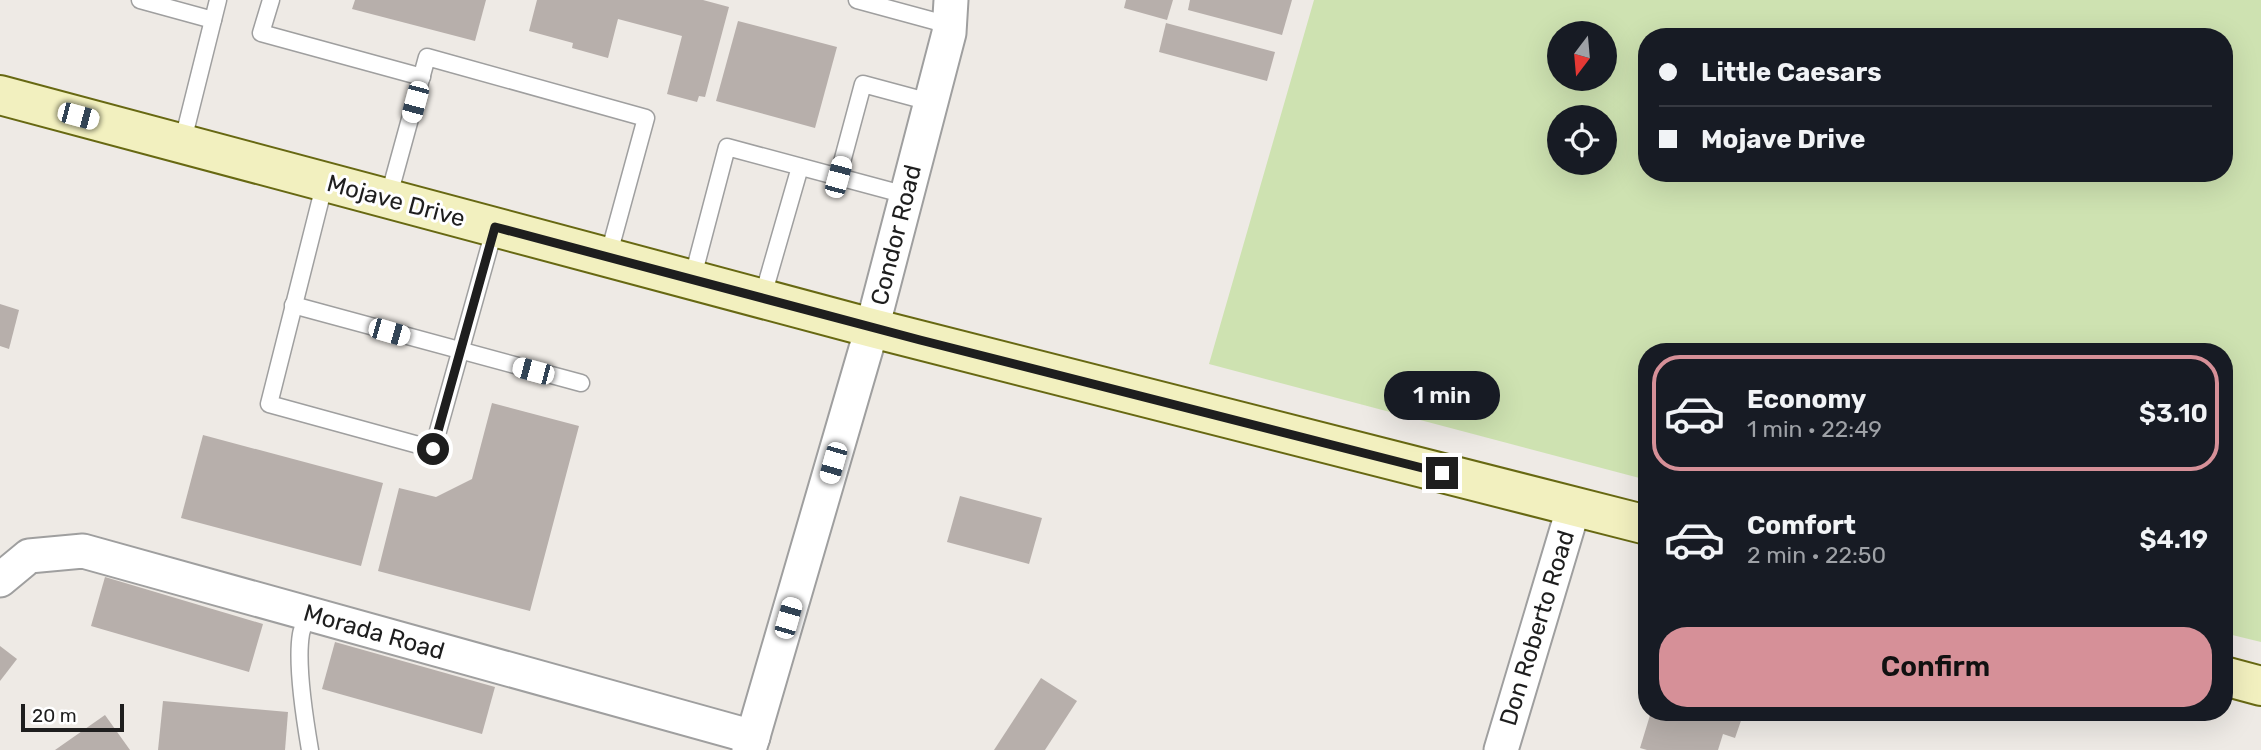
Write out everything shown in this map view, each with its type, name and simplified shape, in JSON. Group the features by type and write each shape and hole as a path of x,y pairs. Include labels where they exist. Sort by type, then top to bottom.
{"main road":[{"name":"Mojave Drive","path":"0,95 872,328 1638,523"},
{"path":"2233,678 2261,686"}],"street":[{"name":"Condor Road","path":"751,744 872,328 950,13"},
{"name":"Don Roberto Road","path":"1501,750 1574,506"},
{"name":"Morada Road","path":"0,580 29,556 83,551 751,744"}],"lane":[{"path":"140,0 213,20"},
{"path":"182,144 218,0"},
{"path":"271,0 261,33 422,77"},
{"path":"857,0 950,13"},
{"path":"388,199 427,57 646,118 608,257"},
{"path":"838,177 863,84 930,102"},
{"path":"692,280 727,147 906,195"},
{"path":"762,299 800,167"},
{"path":"325,182 269,404 433,449 495,227"},
{"path":"293,305 581,383"},
{"path":"308,614 301,635 300,662 305,726 310,750"}],"green space":[{"path":"1314,0 2261,0 2261,642 2233,635 2233,343 1638,343 1638,478 1209,364"}],"building":[{"path":"355,0 486,0 475,41 352,9"},
{"path":"537,0 703,0 729,7 705,97 699,96 697,102 667,94 682,36 618,19 608,58 572,48 573,43 529,31"},
{"path":"1126,0 1173,0 1167,20 1124,8"},
{"path":"1190,0 1292,0 1282,35 1188,10"},
{"path":"738,21 837,47 815,128 716,101"},
{"path":"1166,23 1275,52 1267,81 1159,52"},
{"path":"0,304 19,310 9,349 0,346"},
{"path":"492,403 579,426 530,611 378,571 399,488 436,497 472,479"},
{"path":"203,435 383,483 361,566 181,518"},
{"path":"960,496 1042,518 1029,564 947,542"},
{"path":"105,577 263,624 249,672 91,626"},
{"path":"335,642 495,687 482,734 322,689"},
{"path":"0,646 17,659 0,681"},
{"path":"1041,678 1077,701 1045,750 994,750"},
{"path":"163,701 288,712 285,750 158,750"},
{"path":"105,715 130,750 55,750"},
{"path":"1648,721 1741,721 1735,738 1723,734 1718,750 1640,748"}],"route":[{"path":"433,449 495,227 1179,408 1442,473"}]}
